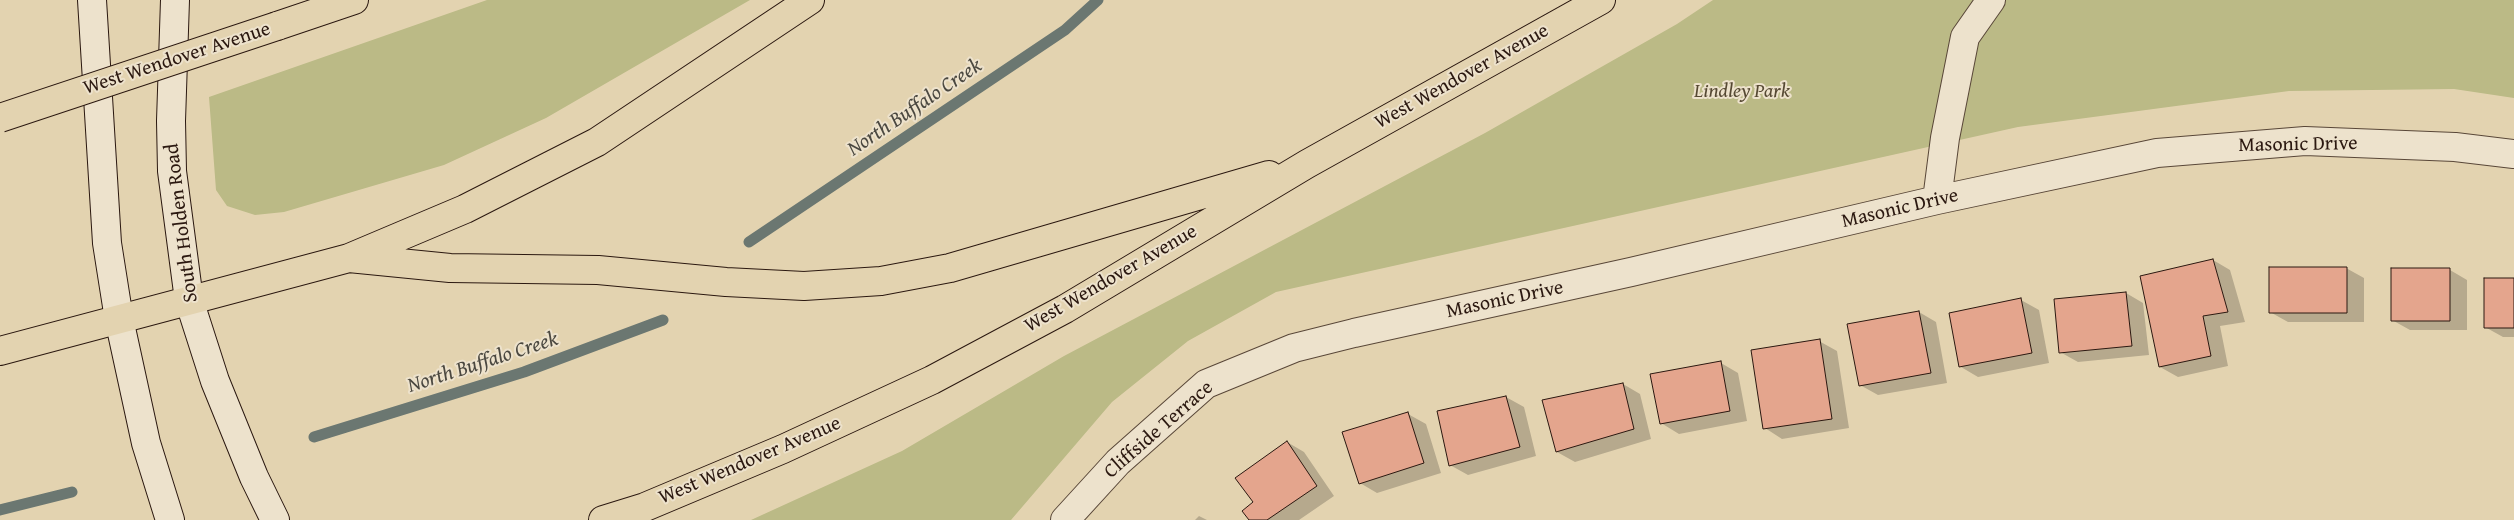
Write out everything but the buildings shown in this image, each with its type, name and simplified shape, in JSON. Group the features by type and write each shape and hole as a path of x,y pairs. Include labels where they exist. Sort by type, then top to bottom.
{"highway":[{"name":"West Wendover Avenue","path":"0,118 354,0"},
{"path":"0,352 349,258 465,209 597,142 810,0"},
{"name":"West Wendover Avenue","path":"603,520 645,507 783,449 932,380 1065,309 1307,164 1601,0"},
{"path":"349,258 450,268 598,270 726,282 804,286 881,281 950,268 1307,164"}],"street":[{"path":"92,0 107,243 119,319 146,443 170,520"},
{"name":"South Holden Road","path":"175,0 171,121 172,171 189,300 215,381 254,477 275,520"},
{"path":"1937,200 1945,138 1965,37 1990,0"},
{"name":"Masonic Drive","path":"1294,348 1937,200 2157,153 2305,141 2446,147 2514,154"},
{"name":"Cliffside Terrace","path":"1066,520 1118,462 1206,384 1294,348"}],"green space":[{"path":"487,0 750,0 546,118 444,165 284,212 255,215 227,206 216,190 209,97"},
{"name":"Lindley Park","path":"1713,0 2514,0 2514,98 2454,89 2289,91 2018,127 1276,292 1188,341 1112,402 1011,520 751,520 902,451 1064,356 1485,133 1677,24"}],"waterway":[{"name":"North Buffalo Creek","path":"749,242 1065,30 1098,0"},
{"name":"North Buffalo Creek","path":"314,437 524,372 663,320"},
{"name":"North Buffalo Creek","path":"0,510 72,492"}]}
